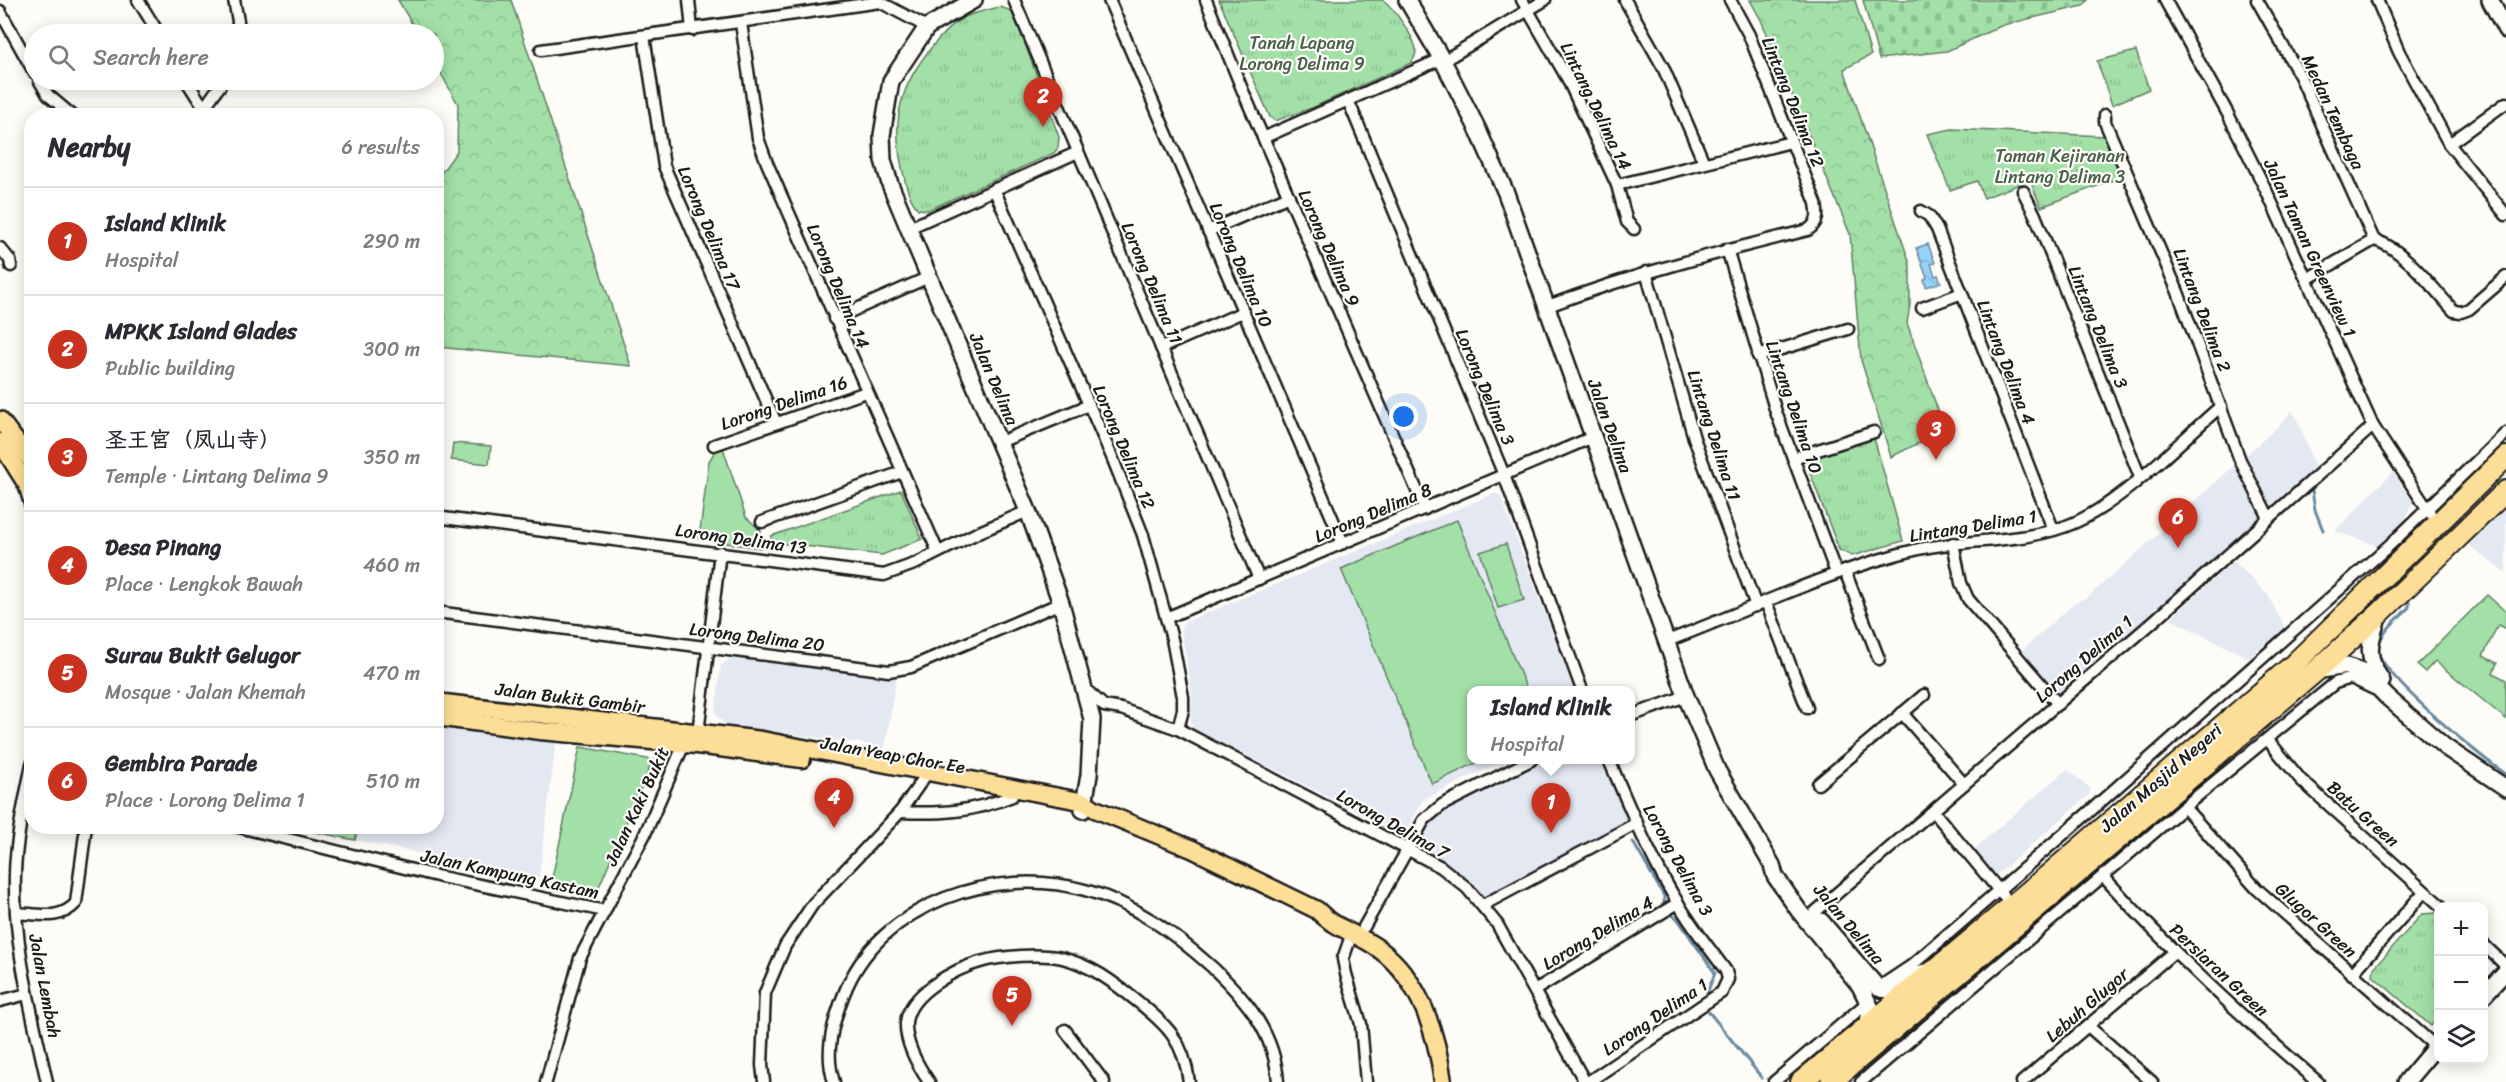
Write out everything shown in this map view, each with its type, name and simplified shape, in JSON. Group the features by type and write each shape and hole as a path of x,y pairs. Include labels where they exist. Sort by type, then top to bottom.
{"highway":[{"name":"Jalan Masjid Negeri","path":"1801,1082 1935,969 2005,898 2107,824 2294,664 2506,457"},
{"name":"Jalan Masjid Negeri","path":"1832,1082 2001,936 2316,671 2379,614 2506,491"},
{"path":"2352,637 2358,621 2438,540 2442,532 2439,524"}],"main road":[{"path":"0,420 24,452"},
{"path":"0,442 24,481"},
{"name":"Jalan Bukit Gambir","path":"444,703 698,733"},
{"name":"Jalan Bukit Gambir","path":"444,718 540,731 684,744"},
{"name":"Jalan Yeap Chor Ee","path":"698,733 762,740 1012,796 1088,807"},
{"name":"Jalan Yeap Chor Ee","path":"684,744 759,752 926,776 1088,807 1192,849 1317,910 1327,920 1358,930 1392,948 1412,972 1431,1003 1440,1028 1450,1082"},
{"name":"Jalan Yeap Chor Ee","path":"1358,930 1380,949 1408,980 1434,1030 1443,1082"}],"street":[{"path":"138,0 153,24"},
{"path":"234,0 238,24"},
{"path":"689,0 693,30"},
{"name":"Jalan Delima","path":"974,0 927,27 891,81 882,135 883,160 890,184 1028,511 1061,603 1092,719 1088,807"},
{"name":"Lorong Delima 11","path":"1014,0 1259,579"},
{"name":"Lorong Delima 10","path":"1109,0 1343,543"},
{"name":"Lorong Delima 9","path":"1206,0 1263,138 1425,508"},
{"path":"1263,138 1442,60 1525,5 1545,0"},
{"path":"1625,0 1663,68 1704,163"},
{"name":"Lintang Delima 12","path":"1727,249 1808,230 1815,225 1818,218 1816,203 1749,35 1730,0"},
{"name":"Jalan Taman Greenview 1","path":"2165,0 2228,114 2307,279 2373,426 2439,524"},
{"name":"Medan Tembaga","path":"2257,0 2300,76 2374,240"},
{"path":"2377,0 2399,52 2449,144 2506,215"},
{"path":"2490,0 2506,30"},
{"name":"Jalan Delima","path":"1405,1 1442,60 1478,130 1506,193 1686,696 1717,770 1772,865 1775,876 1799,911 1860,986 1873,995"},
{"path":"542,50 880,2 927,27"},
{"name":"Lintang Delima 14","path":"1525,5 1567,78 1617,184 1627,222 1634,229"},
{"path":"0,11 24,54"},
{"name":"Lorong Delima 14","path":"741,23 758,138 834,319 938,552"},
{"name":"Lorong Delima 17","path":"644,36 664,166 776,423"},
{"path":"45,90 63,108"},
{"path":"192,90 204,108 217,90"},
{"name":"Lorong Delima 3","path":"1348,100 1504,475 1581,686"},
{"path":"2449,144 2506,103"},
{"name":"Lintang Delima 2","path":"2105,115 2105,122 2178,292 2240,460 2268,518"},
{"path":"1617,184 1791,142"},
{"path":"909,228 1078,152"},
{"name":"Lorong Delima 12","path":"994,189 1134,511 1166,618 1183,697 1183,710 1178,729"},
{"name":"Lintang Delima 3","path":"2023,191 2035,214 2140,477"},
{"path":"1208,231 1289,196"},
{"name":"Lintang Delima 4","path":"1921,211 1929,216 1938,229 2053,529"},
{"path":"2307,279 2374,240 2383,242 2397,251 2454,311 2462,312 2469,309 2506,277"},
{"path":"0,248 11,266"},
{"path":"1548,306 1646,272 1727,249"},
{"name":"Lintang Delima 10","path":"1727,249 1758,356 1793,458 1879,659"},
{"name":"Lintang Delima 11","path":"1646,272 1694,438 1761,604 1807,708"},
{"path":"834,319 929,277"},
{"path":"1922,308 1962,293"},
{"path":"1161,348 1243,312"},
{"path":"1758,356 1848,329"},
{"name":"Lorong Delima 16","path":"714,445 866,392"},
{"path":"1000,442 1089,405"},
{"name":"Lintang Delima 1","path":"1667,641 1841,572 1919,549 2034,534 2074,523 2099,509 2140,477 2221,406"},
{"name":"Lorong Delima 1","path":"1814,913 2058,704 2373,426"},
{"path":"1793,458 1874,432"},
{"path":"1774,1082 1873,995 2005,898 2093,808 2393,542 2506,433"},
{"name":"Lorong Delima 8","path":"1166,618 1593,437"},
{"path":"762,522 902,472"},
{"name":"Lorong Delima 13","path":"444,518 720,552 878,575 896,572 1028,511"},
{"path":"1953,543 1961,583 1968,598 2058,704"},
{"path":"698,733 720,552"},
{"name":"Lorong Delima 20","path":"444,613 889,670 904,669 1061,603"},
{"path":"2379,614 2369,651 2372,666 2403,711"},
{"path":"2316,671 2342,667 2356,668 2367,675 2403,711 2471,767 2506,788"},
{"path":"1861,1082 2184,807 2342,679 2359,680 2387,697"},
{"name":"Lorong Delima 7","path":"1085,689 1104,705 1178,729 1407,847 1441,867 1467,888 1497,924 1586,1082"},
{"path":"1818,784 1924,694"},
{"path":"1635,714 1686,696"},
{"name":"Lorong Delima 7","path":"1092,719 1112,713 1128,712"},
{"path":"1902,713 1964,784"},
{"name":"Batu Green","path":"2268,740 2301,780 2436,902"},
{"name":"Jalan Kaki Bukit","path":"546,1082 572,980 586,946 645,834 684,744"},
{"path":"1366,1082 1361,1024 1343,959 1424,820 1442,805 1521,764"},
{"name":"Lorong Delima 3","path":"1611,764 1637,823 1678,903 1726,971"},
{"path":"764,1082 762,1055 765,993 785,946 813,904 900,812 926,776"},
{"path":"900,812 925,813 974,809 1012,796"},
{"name":"Glugor Green","path":"2184,807 2257,889 2434,1043"},
{"path":"2093,808 2107,824"},
{"path":"16,913 15,873 24,810"},
{"path":"1934,812 2005,898"},
{"path":"1483,905 1637,823"},
{"name":"Jalan Lembah","path":"48,1082 27,994 16,913 60,915 69,911 76,903 85,834"},
{"name":"Jalan Kampung Kastam","path":"267,834 441,877 605,911"},
{"name":"Jalan Delima","path":"1772,865 1781,872 1814,913 1873,995"},
{"name":"Persiaran Green","path":"2103,876 2173,953 2218,996 2318,1082"},
{"path":"834,1082 830,1059 830,1035 854,970 869,950 902,921 934,903 955,895 1019,883 1053,884 1094,893 1136,910 1182,940 1233,987 1256,1014 1270,1045 1278,1082"},
{"path":"2352,974 2424,892"},
{"name":"Lorong Delima 4","path":"1535,990 1678,903"},
{"path":"2488,949 2506,966"},
{"name":"Lebuh Glugor","path":"2022,1082 2173,953"},
{"path":"929,1082 909,1042 906,1024 910,1009 923,992 959,970 981,961 1027,956 1059,957 1077,962 1099,972 1118,986 1167,1026 1176,1038 1183,1052 1189,1082"},
{"name":"Jalan Delima","path":"1873,995 1890,990 1917,974 1935,969"},
{"name":"Lorong Delima 1","path":"1586,1082 1722,992 1728,979 1726,971"},
{"path":"2488,991 2506,971"},
{"path":"0,1001 27,994"},
{"path":"1867,1026 1873,995"},
{"path":"2088,1026 2152,1082"},
{"path":"1065,1030 1104,1082"},
{"path":"2406,1082 2434,1049"}],"shaded area":[{"path":"2291,410 2296,417 2318,474 2058,704 2016,656 2074,603 2088,597 2285,420"},
{"path":"2393,472 2413,502 2405,519 2386,540 2378,546 2335,531"},
{"path":"1496,493 1501,497 1572,686 1467,686 1467,764 1496,764 1423,800 1408,829 1397,832 1193,728 1192,694 1181,629 1185,622"},
{"path":"2506,502 2506,574 2465,542"},
{"path":"2234,561 2268,595 2285,628 2249,658 2170,619"},
{"path":"734,656 896,679 884,754 873,751 873,745 726,725 715,713 721,665"},
{"path":"444,727 556,741 539,878 327,834 444,834"},
{"path":"1524,764 1611,764 1637,823 1483,905 1407,847 1424,820"},
{"path":"2067,769 2091,789 2089,795 1995,876 1973,850"}],"green space":[{"path":"398,0 511,0 631,366 444,348 444,169 457,151 458,104 444,79 444,24 412,24"},
{"name":"Tanah Lapang Lorong Delima 9","path":"1219,0 1383,0 1408,31 1415,45 1415,56 1411,63 1314,107 1275,121 1270,117"},
{"path":"1750,0 1855,0 1871,55 1844,69 1910,264 1910,305 1907,323 1945,430 1891,457 1861,360 1850,234 1761,20"},
{"path":"1863,0 2088,0 2083,6 2003,25 1947,51 1879,59"},
{"path":"1000,7 1012,11 1015,16 1059,137 1058,148 1054,153 928,210 918,209 907,189 899,150 898,118 906,89 921,62 951,27 969,15"},
{"path":"2136,51 2149,89 2112,105 2097,61"},
{"name":"Taman Kejiranan Lintang Delima 3","path":"1952,129 2104,136 2121,177 2041,207 2030,180 1984,198 1977,181 1950,190 1927,134"},
{"path":"1874,438 1903,541 1852,556 1839,550 1808,467 1812,457"},
{"path":"453,443 491,446 489,464 451,460"},
{"path":"723,448 746,517 761,531 760,548 699,539 709,461 715,451"},
{"path":"901,490 922,539 882,555 770,542 771,536"},
{"path":"1457,520 1525,686 1467,686 1467,764 1474,764 1432,784 1341,569"},
{"path":"1506,544 1524,600 1498,608 1480,552"},
{"path":"2487,595 2506,612 2506,629 2498,625 2483,656 2497,663 2493,673 2506,680 2506,719 2435,661 2425,672 2417,665"},
{"path":"580,747 653,760 598,889 551,883"},
{"path":"325,834 356,834 355,840"},
{"path":"2434,913 2434,1023 2431,1026 2373,976 2374,968 2422,914"}],"water":[{"path":"1928,244 1935,263 1931,264 1935,276 1938,275 1941,282 1926,287 1924,280 1927,278 1916,248"}],"waterway":[{"path":"2312,490 2315,510 2323,530"},
{"path":"2409,602 2409,607 2386,631 2380,641 2378,647 2381,658 2393,675 2432,714 2506,774"},
{"path":"1633,842 1664,896 1664,902"},
{"path":"1670,914 1677,918 1715,973 1707,993"},
{"path":"1709,1012 1762,1078"}],"place":[{"name":"MPKK Island Glades","path":"1043,127"},
{"name":"圣王宫（凤山寺）","path":"1936,460"},
{"name":"Gembira Parade","path":"2178,548"},
{"name":"Desa Pinang","path":"834,828"},
{"name":"Island Klinik","path":"1551,833"},
{"name":"Surau Bukit Gelugor","path":"1012,1026"}]}
